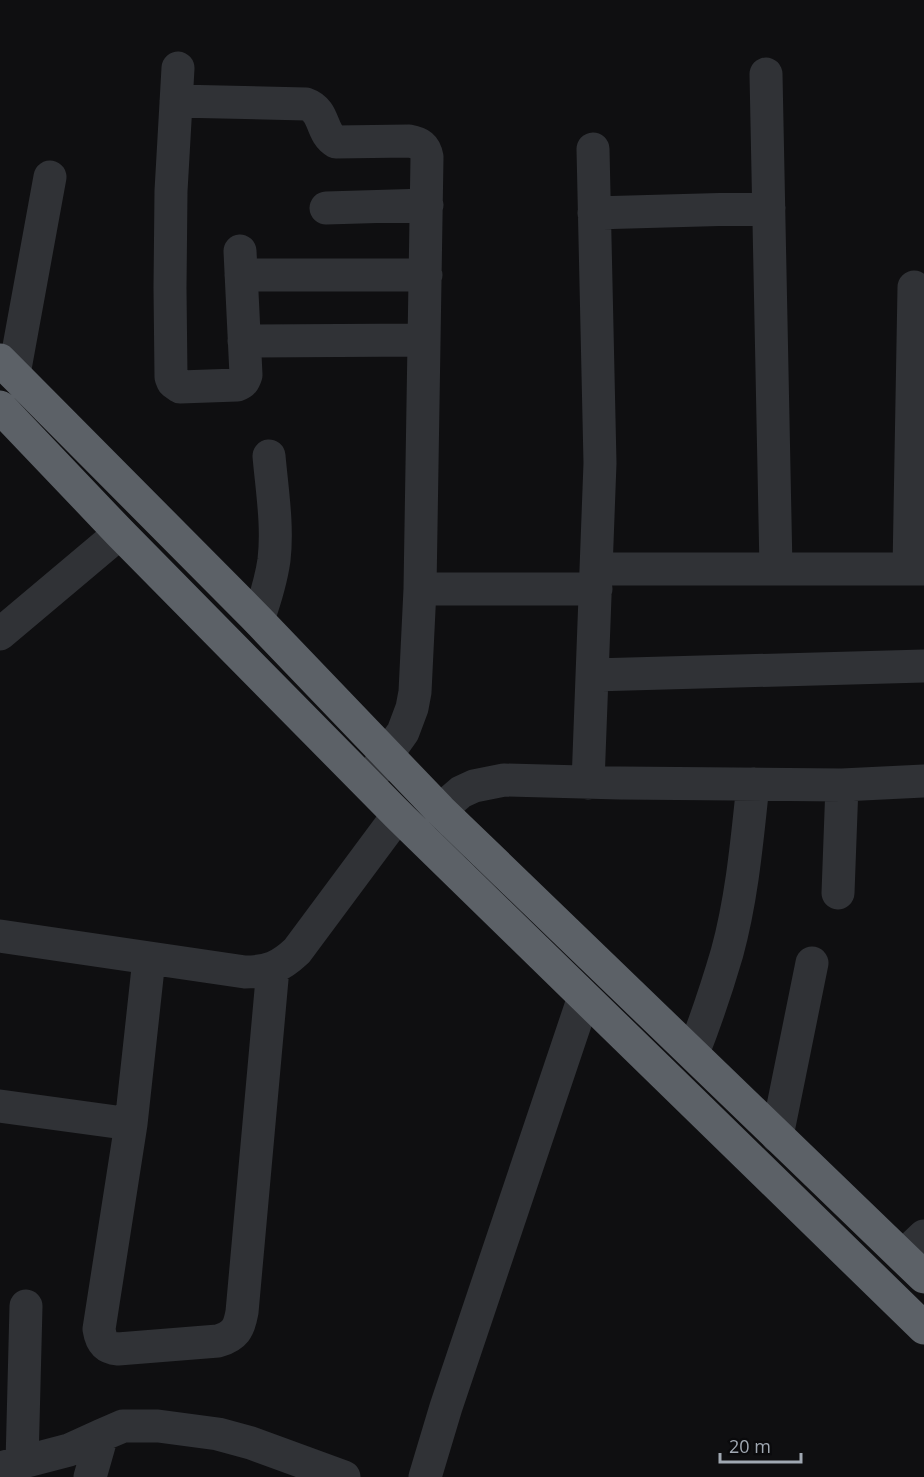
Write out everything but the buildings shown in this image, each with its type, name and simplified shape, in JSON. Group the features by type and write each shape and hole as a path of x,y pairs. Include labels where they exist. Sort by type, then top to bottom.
{"highway":[{"path":"7,367 258,620 440,810 777,1136 917,1256"},
{"path":"0,407 120,533 398,815 924,1328"}],"street":[{"path":"178,68 171,191 170,288 171,377 173,382 184,388 237,385 244,381 246,375 241,263 426,275"},
{"path":"766,74 776,569"},
{"path":"176,101 306,104 316,110 329,136 336,142 418,142 423,146 428,157 420,589 415,692 403,732 367,783"},
{"path":"588,783 600,463 593,149"},
{"path":"7,367 50,177"},
{"path":"326,208 427,205"},
{"path":"594,213 768,208"},
{"path":"420,589 776,569 916,569 914,287"},
{"path":"244,341 424,340"},
{"path":"258,620 269,587 274,559 275,532 269,456"},
{"path":"0,634 120,533"},
{"path":"593,675 924,666"},
{"path":"440,810 461,792 474,786 504,780 842,785 924,780"},
{"path":"693,1053 727,951 744,865 753,784"},
{"path":"838,893 842,785"},
{"path":"0,936 149,959 244,972 260,972 286,961 297,951 398,815"},
{"path":"149,959 131,1124 99,1329 102,1342 111,1349 218,1341 228,1338 240,1325 273,968"},
{"path":"777,1136 812,963"},
{"path":"425,1477 446,1407 584,997"},
{"path":"0,1106 131,1124"},
{"path":"26,1306 11,1465 69,1450 123,1426 158,1426 218,1434 251,1443 344,1477"},
{"path":"90,1477 102,1435"}]}
